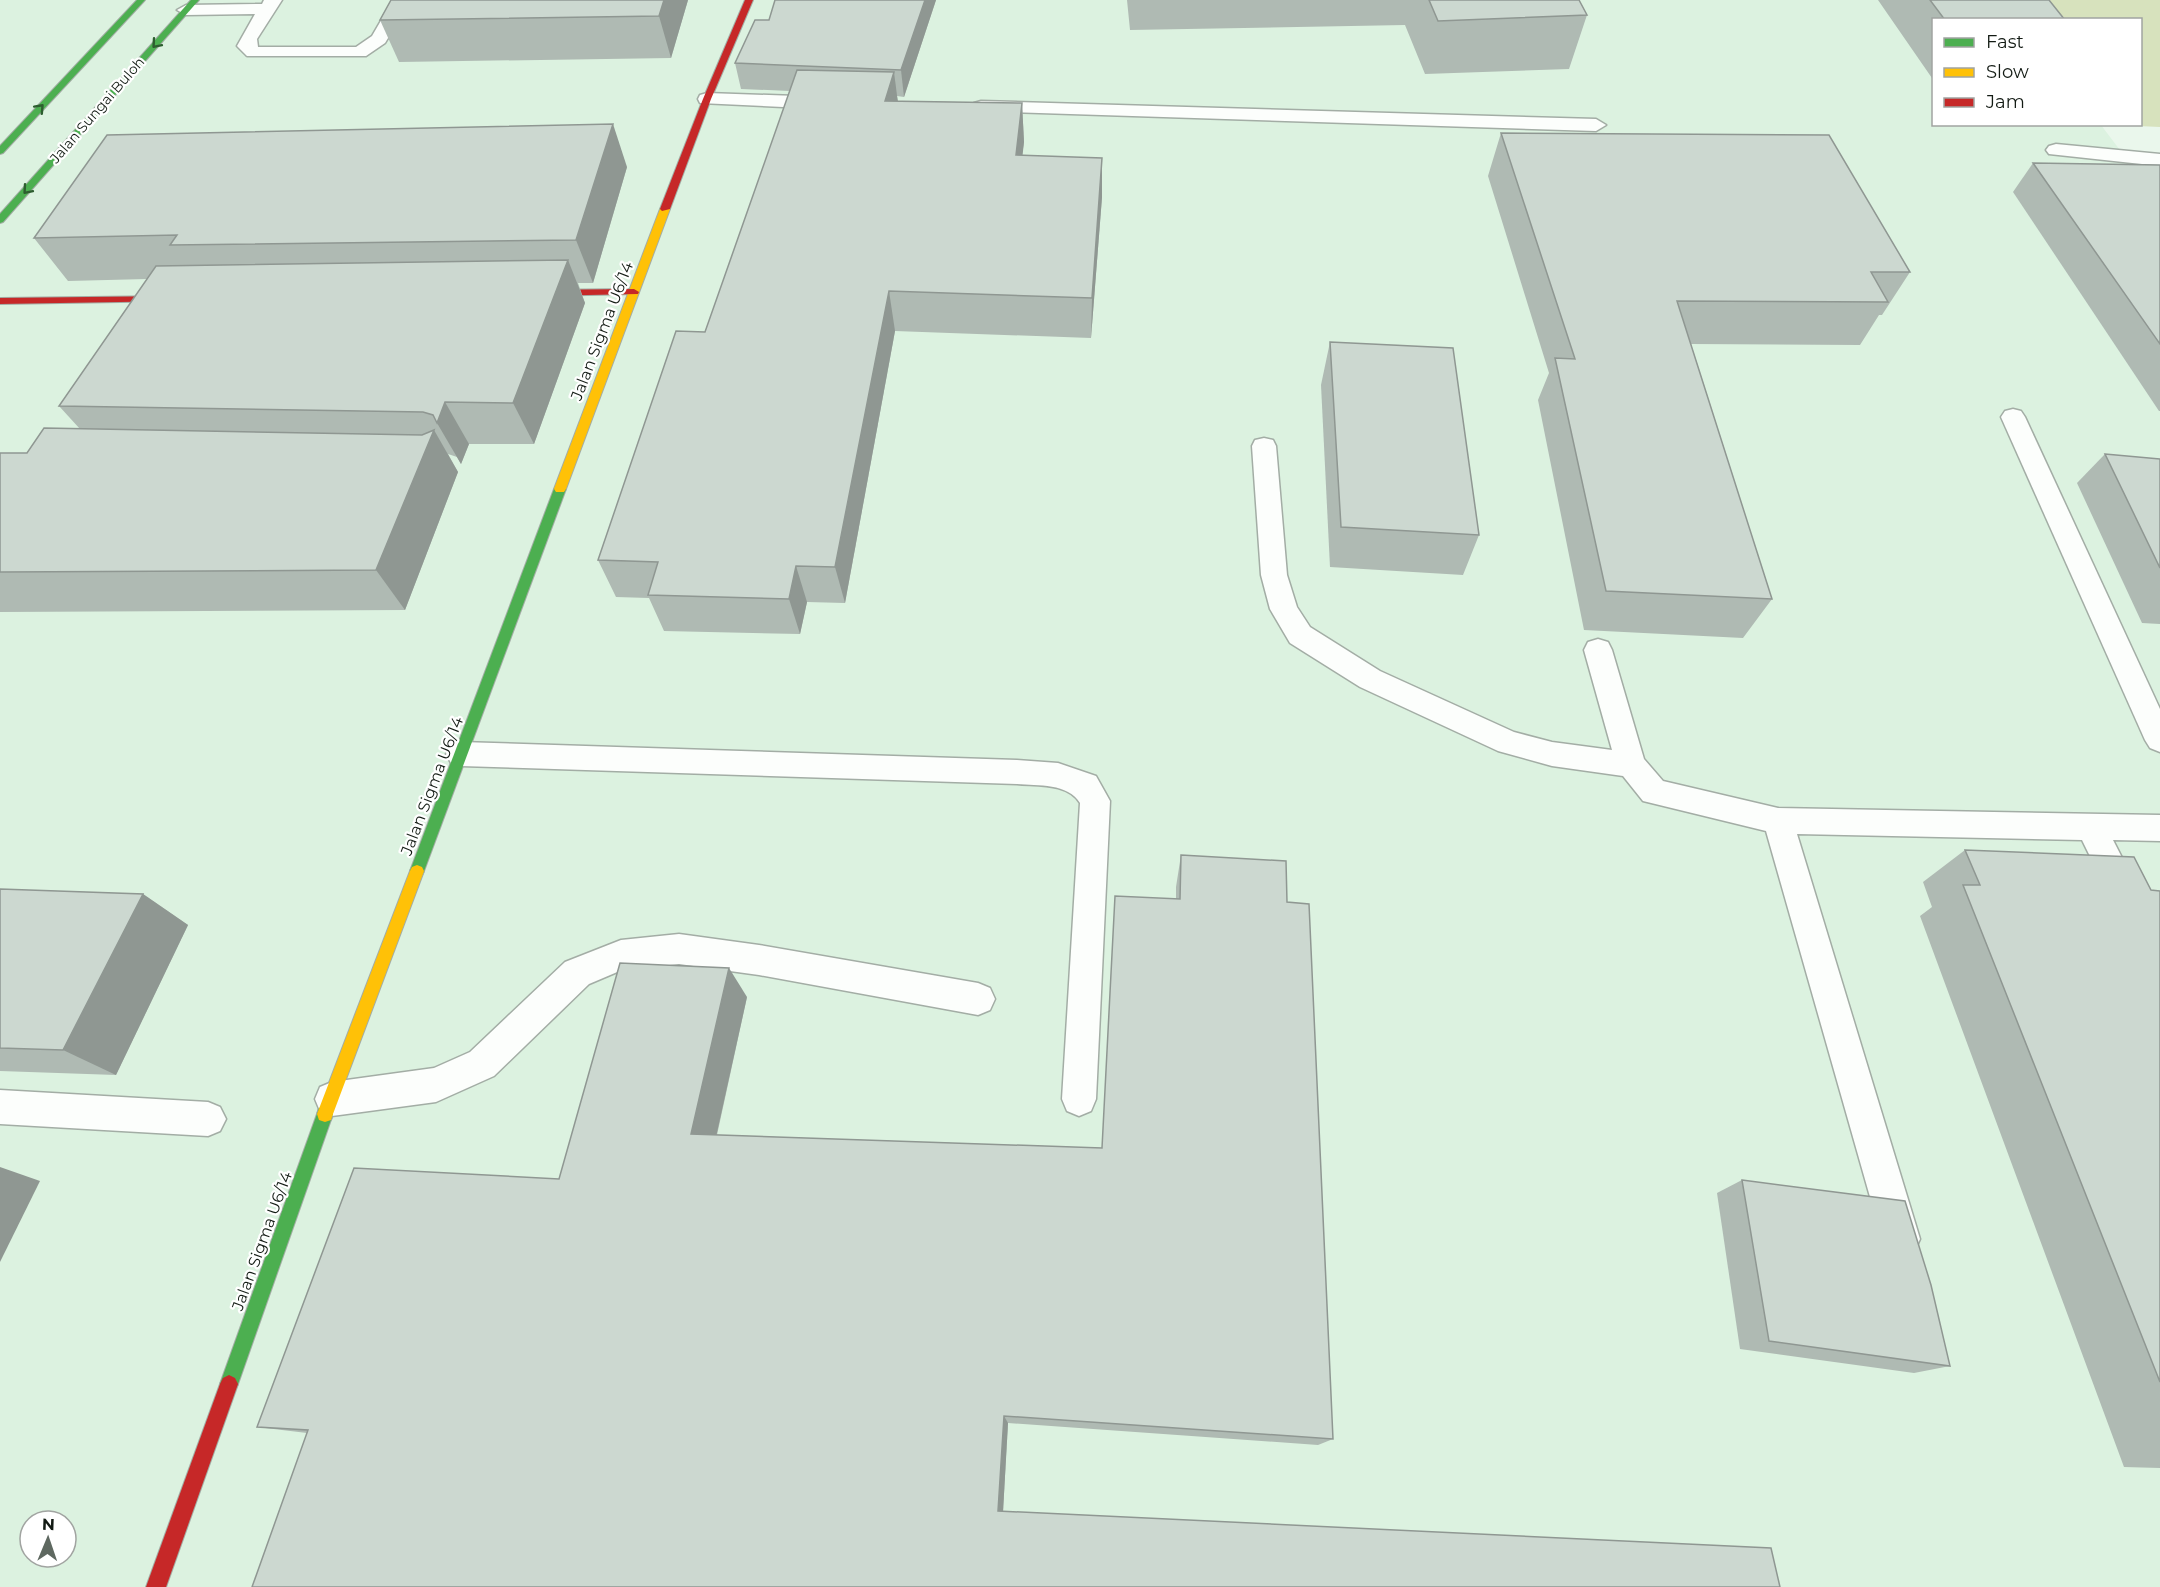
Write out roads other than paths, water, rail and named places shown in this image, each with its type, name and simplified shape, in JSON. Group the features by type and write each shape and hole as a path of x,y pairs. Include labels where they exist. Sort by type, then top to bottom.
{"main road":[{"path":"0,151 141,0"},
{"name":"Jalan Sigma U6/14","path":"156,1587 332,1099 707,99 749,0"},
{"name":"Jalan Sungai Buloh","path":"0,220 190,5"},
{"path":"526,294 634,292"},
{"path":"0,301 191,298"}],"lane":[{"path":"270,4 248,39 246,46 253,52 360,52 380,39 402,0"},
{"path":"190,5 270,4"},
{"path":"707,99 850,104"},
{"path":"956,106 1596,125"},
{"path":"2056,150 2160,160"},
{"path":"2013,417 2160,740"},
{"path":"1264,446 1274,575 1284,609 1300,635 1370,679 1508,741 1552,754 1631,765"},
{"path":"1598,650 1631,765 1654,792 1778,821 2160,828"},
{"path":"461,754 1017,772 1058,775 1085,785 1095,801 1079,1099"},
{"path":"1778,821 1909,1265"},
{"path":"2091,827 2135,917"},
{"path":"332,1099 436,1085 482,1064 577,973 621,955 679,949 759,960 978,999"},
{"path":"0,1107 208,1119"}]}
